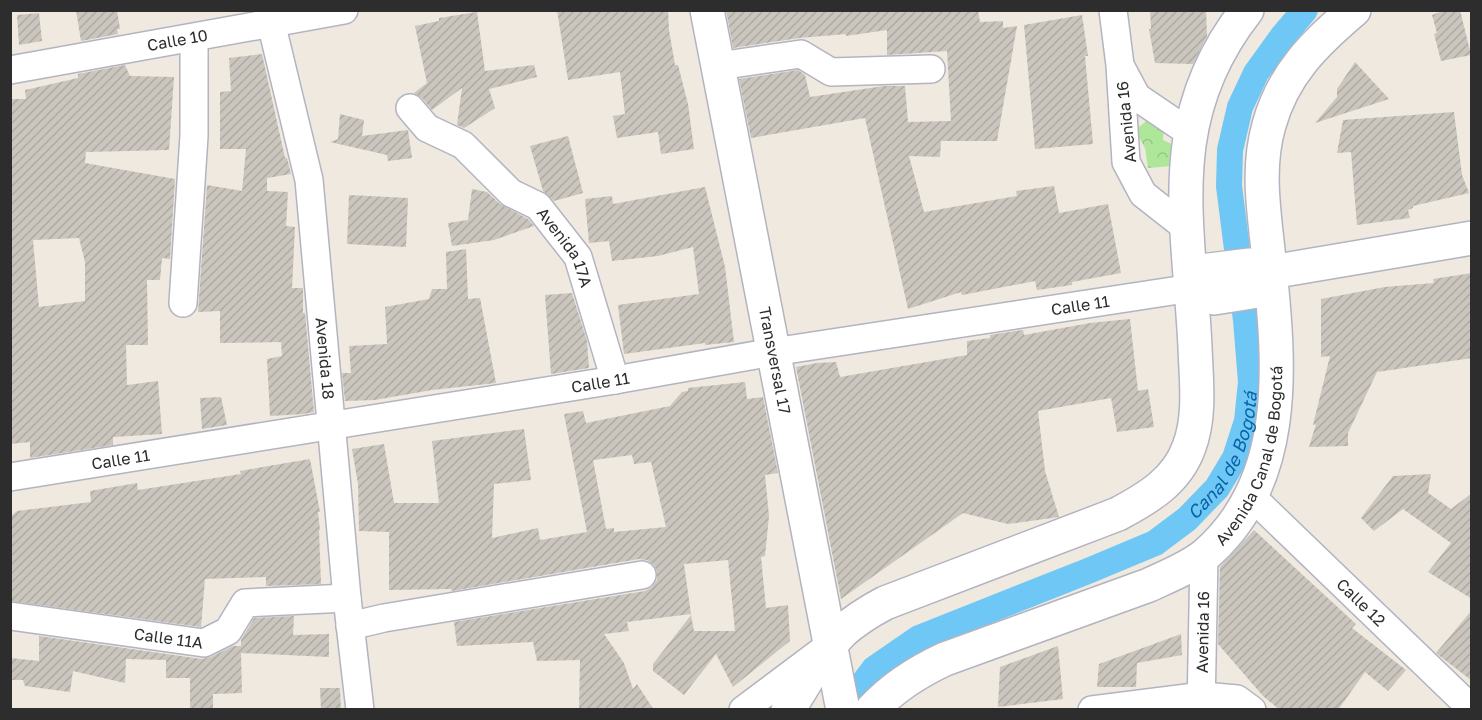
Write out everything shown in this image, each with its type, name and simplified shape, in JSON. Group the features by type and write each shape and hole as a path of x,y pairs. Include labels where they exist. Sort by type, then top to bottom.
{"main road":[{"name":"Transversal 17","path":"707,10 843,710"},
{"path":"788,710 852,624 885,603 1118,514 1149,498 1162,487 1184,459 1194,432 1205,285 1185,227 1186,161 1199,95 1210,67 1247,10"},
{"name":"Avenida Canal de Bogotá","path":"872,710 898,685 945,659 1149,585 1174,573 1204,556 1225,533 1251,496 1270,445 1275,417 1276,358 1259,276 1262,184 1269,126 1282,90 1301,60 1354,10"},
{"name":"Calle 11","path":"1205,285 1472,238"}],"street":[{"name":"Calle 10","path":"10,70 194,38 270,17 344,10"},
{"name":"Avenida 16","path":"1113,10 1120,65 1126,162 1143,194 1185,227"},
{"name":"Avenida 18","path":"270,17 309,180 347,598 360,710"},
{"path":"183,303 194,136 194,38"},
{"path":"717,66 801,54 831,72 931,69"},
{"name":"Avenida 16","path":"1120,65 1137,97 1190,133"},
{"name":"Avenida 17A","path":"410,108 427,128 463,145 512,193 538,206 578,256 615,380"},
{"name":"Calle 11","path":"10,477 615,380 773,352 1205,285"},
{"name":"Calle 12","path":"1251,496 1472,709"},
{"name":"Avenida 16","path":"1202,703 1204,556"},
{"path":"350,626 384,618 642,575"},
{"name":"Calle 11A","path":"10,616 204,643 228,631 245,603 347,598"},
{"path":"743,710 832,651"},
{"path":"1092,710 1237,699 1252,710"}],"green space":[{"path":"1149,119 1164,127 1163,140 1176,146 1172,166 1148,168 1145,148 1135,130"}],"building":[{"path":"76,10 117,10 120,29 117,29 118,34 81,41"},
{"path":"557,10 668,10 675,65 678,65 688,104 694,149 661,154 658,132 617,138 613,116 625,114 620,72 568,80"},
{"path":"726,10 978,10 980,22 1003,21 1003,28 1017,26 997,141 941,141 940,157 909,156 924,212 1017,196 1016,191 1054,186 1059,213 1108,204 1121,273 1072,282 1072,285 1037,290 1035,281 962,295 961,292 908,309 865,118 751,138 739,79 798,70 805,75 810,97 884,86 905,86 908,122 951,121 947,51 887,55 887,30 846,36 846,34 799,38 733,48"},
{"path":"1150,10 1206,10 1207,36 1193,64 1155,63 1149,29 1151,29"},
{"path":"1445,10 1460,10 1471,55 1441,61 1432,15"},
{"path":"477,12 485,71 534,65 537,77 489,89 495,108 464,128 457,125 462,88 432,110 422,98 414,93 427,83 415,26 439,21 439,18"},
{"path":"39,13 42,41 19,45 17,15"},
{"path":"1082,15 1088,56 1085,56 1093,144 1035,149 1024,25"},
{"path":"262,54 285,158 287,158 291,174 267,178 267,191 288,192 286,226 295,227 292,288 303,288 303,313 305,313 314,412 304,414 270,416 267,359 282,356 281,342 220,343 220,311 198,312 207,185 242,191 246,149 220,149 220,92 231,91 229,58"},
{"path":"1355,62 1389,99 1315,123 1337,97 1337,89"},
{"path":"125,65 130,76 174,77 169,150 86,152 85,163 175,179 170,259 162,258 160,280 147,280 148,345 126,345 127,385 158,381 162,434 113,437 113,445 30,458 30,442 10,444 10,99 26,99 25,90 78,78 78,74","holes":["79,238 85,262 85,301 39,307 33,240"]},
{"path":"1454,112 1462,175 1469,193 1413,206 1408,210 1410,218 1357,225 1351,152 1337,153 1343,120"},
{"path":"340,114 364,120 362,136 408,130 412,158 388,161 387,155 330,142 338,139"},
{"path":"568,136 583,193 554,201 543,191 530,146"},
{"path":"705,187 725,267 734,342 705,345 705,343 624,354 618,305 699,294 693,247 658,256 612,261 609,241 589,243 585,199 612,196 613,204"},
{"path":"472,189 487,192 500,204 528,219 534,226 494,240 452,246 448,223 468,220"},
{"path":"349,195 408,198 406,247 347,244"},
{"path":"466,249 468,299 480,298 496,383 432,390 375,400 345,401 342,373 351,373 349,346 387,344 385,307 429,299 432,289 447,289 446,252"},
{"path":"1472,273 1472,358 1377,372 1348,433 1348,446 1309,447 1330,356 1321,357 1321,299 1385,287 1434,283 1433,279"},
{"path":"572,293 587,341 589,368 551,374 545,295"},
{"path":"1130,319 1138,391 1148,389 1154,427 1117,432 1111,398 1038,411 1045,471 1059,517 1008,524 963,513 841,599 796,367 836,362 840,377 967,355 967,341 990,338 990,335 1023,330 1024,335 1090,323"},
{"path":"745,382 747,399 763,397 778,473 765,475 769,516 765,556 761,557 766,608 788,605 790,641 733,687 716,654 684,695 653,671 653,664 691,615 694,631 735,631 728,560 684,564 691,614 627,622 629,631 604,634 624,663 633,689 637,684 654,710 579,710 580,660 537,661 533,642 457,646 454,622 645,591 657,580 654,565 647,560 639,559 452,591 451,589 389,590 389,532 359,531 358,484 352,449 384,444 394,503 439,503 432,441 524,429 531,480 494,484 492,538 538,528 540,540 587,532 564,414 583,411 586,423 670,406 682,392 688,391 688,388","holes":["632,455 634,464 651,462 666,527 614,532 614,528 606,529 593,460"]},
{"path":"221,397 227,425 202,429 200,398"},
{"path":"310,459 320,512 318,512 321,584 266,586 266,577 205,579 201,627 10,601 10,517 17,511 91,502 90,491 137,483 138,490 241,474 240,471"},
{"path":"1431,474 1428,493 1451,509 1472,493 1472,599 1428,572 1451,543 1403,509 1374,531 1361,518 1393,476"},
{"path":"1254,530 1356,624 1352,628 1406,670 1388,691 1365,672 1338,710 1280,710 1263,696 1218,644 1220,567"},
{"path":"1472,610 1472,681 1436,653"},
{"path":"294,616 293,635 329,634 329,657 241,653 242,693 213,694 213,710 190,710 190,678 166,678 166,660 126,659 125,683 73,671 70,692 25,686 23,680 10,680 10,658 39,661 39,636 202,659 233,646 241,646 241,640 254,618"},
{"path":"1181,634 1182,655 1137,663 1136,687 1097,687 1099,664"},
{"path":"1058,646 1063,699 998,707 1000,667"},
{"path":"320,688 340,688 341,710 321,710"}],"waterway":[{"name":"Canal de Bogotá","path":"843,710 874,669 919,638 1155,543 1187,519 1217,488 1235,458 1247,421 1251,382 1246,320 1229,186 1230,150 1240,107 1256,73 1305,10"}]}
